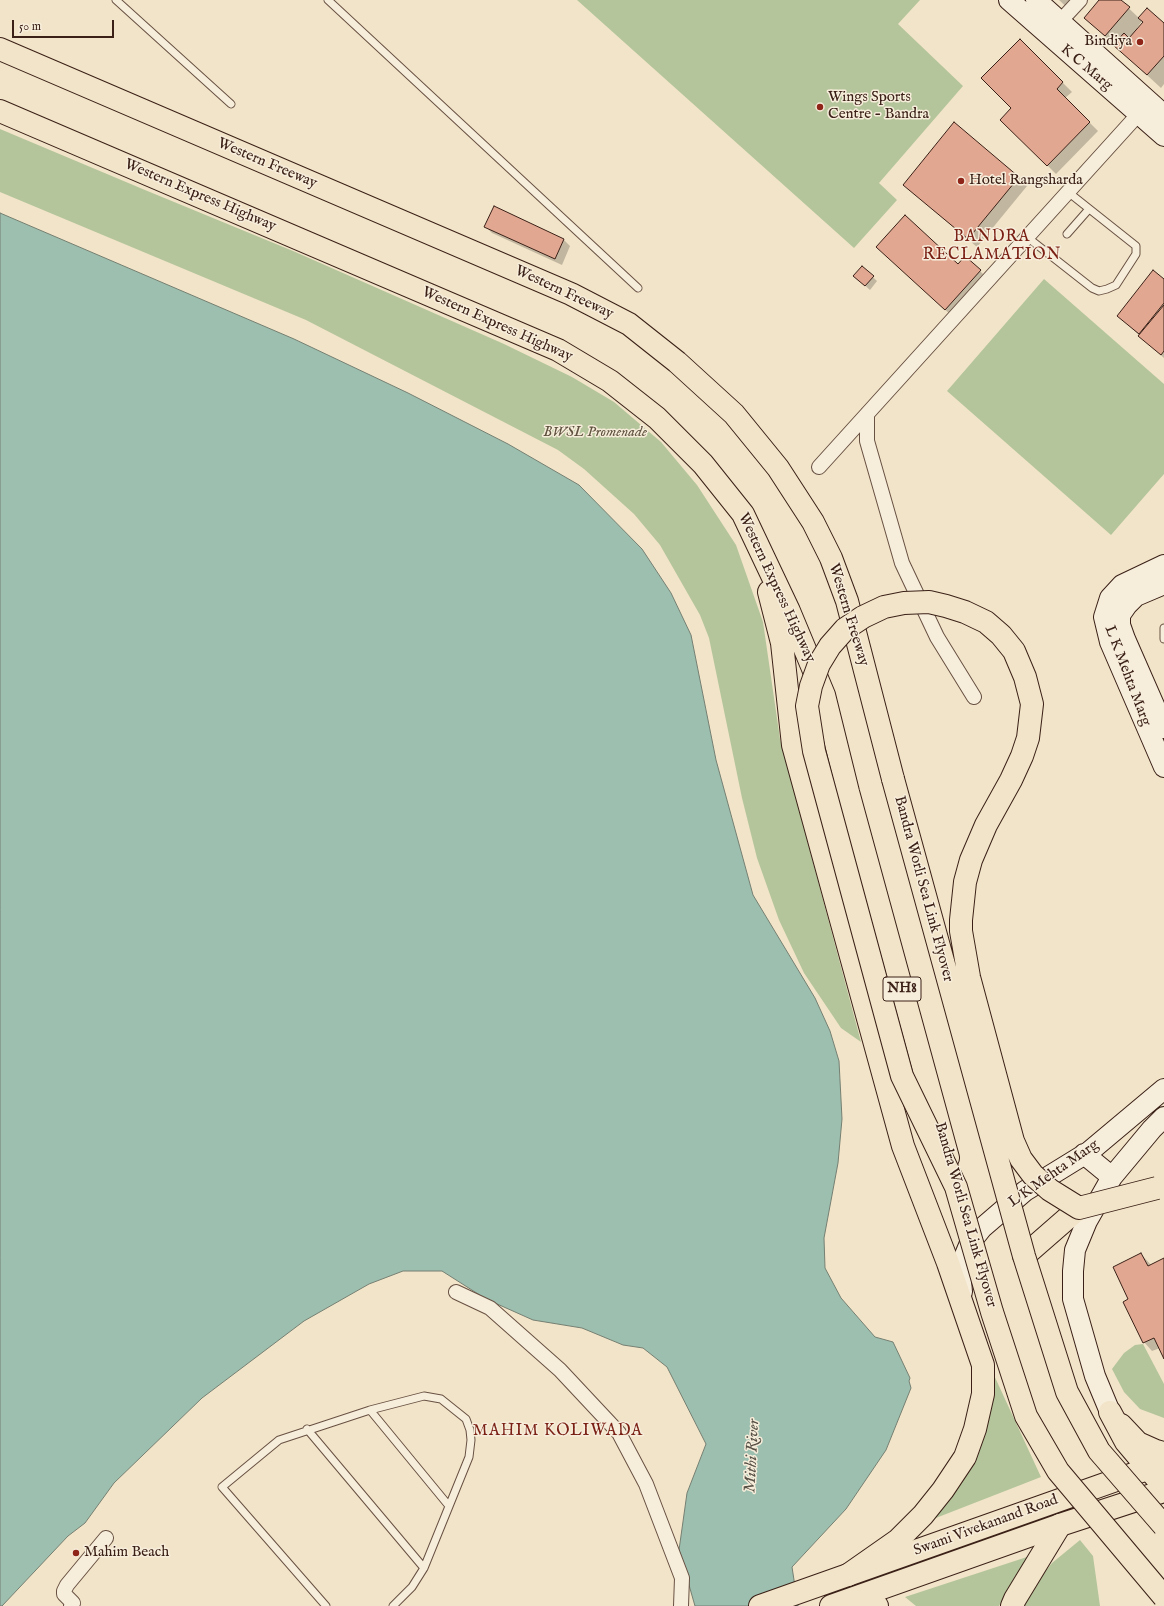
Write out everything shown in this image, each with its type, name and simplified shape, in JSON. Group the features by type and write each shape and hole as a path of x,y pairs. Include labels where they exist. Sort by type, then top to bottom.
{"main road":[{"name":"K C Marg","path":"1009,0 1054,29 1151,110 1164,136"},
{"name":"K C Marg","path":"1036,0 1054,29"},
{"name":"Western Freeway","path":"0,49 571,294 629,324 676,362 734,414 778,468 813,522 831,558 847,601 893,779"},
{"name":"Western Express Highway","path":"0,111 558,350 610,382 657,418 703,464 736,504 747,522 789,611 824,695 848,792"},
{"path":"747,522 768,586 782,644 793,745 903,1146 967,1318 982,1365 983,1394 975,1429 965,1457 943,1490 918,1520 898,1540 848,1575"},
{"name":"L K Mehta Marg","path":"1164,565 1122,585 1110,598 1104,617 1110,642 1164,765"},
{"name":"L K Mehta Marg","path":"1164,584 1136,596 1120,615 1120,625 1125,639 1164,728"},
{"path":"956,1187 902,1076 814,751 807,706 811,686 819,664 830,646 845,629 863,617 884,607 904,603 929,602 965,612 986,622 1001,635 1014,651 1025,677 1032,704 1028,738 1011,780 986,825 971,860 965,882 962,902 961,931 969,977 1013,1141 1021,1159 1033,1175 1050,1190 1079,1208"},
{"name":"Bandra Worli Sea Link Flyover","path":"893,779 1024,1256 1067,1392 1099,1452 1164,1526"},
{"name":"Bandra Worli Sea Link Flyover","path":"848,792 956,1187 992,1312 1026,1416 1058,1471 1164,1597"},
{"name":"L K Mehta Marg","path":"967,1318 961,1286 960,1267 970,1243 982,1228 1025,1191 1084,1154 1164,1089"},
{"path":"1136,1111 1158,1123 1112,1177 1087,1221 1075,1250 1073,1299 1094,1376 1110,1412 1126,1442 1156,1466 1164,1487"},
{"path":"1084,1154 1112,1177"},
{"path":"1024,1256 1079,1208 1160,1187"},
{"path":"1110,1412 1138,1443 1164,1453"},
{"name":"Swami Vivekanand Road","path":"760,1606 1156,1466"},
{"name":"Swami Vivekanand Road","path":"840,1603 1060,1525 1164,1491"},
{"path":"1012,1606 1014,1599 1060,1525"},
{"path":"1144,1574 1157,1606"},
{"path":"840,1603 877,1606"}],"street":[{"path":"1054,29 1080,0"},
{"path":"819,466 1068,192 1151,110"},
{"path":"867,414 867,441 902,563 938,637 974,696"},
{"path":"456,1292 490,1308 560,1370 619,1433 646,1484 682,1578 681,1606"},
{"path":"73,1605 64,1594 64,1591 67,1585 106,1538"}],"lane":[{"path":"116,0 231,104"},
{"path":"328,0 638,288"},
{"path":"1027,237 1092,288 1100,291 1107,290 1116,285 1136,254 1136,246 1068,192"},
{"path":"1067,234 1088,209"},
{"path":"1164,628 1164,639"},
{"path":"326,1606 222,1487 279,1440 307,1429 370,1410 424,1396 441,1398 466,1419 470,1430 471,1440 469,1457 424,1568 412,1586 393,1606"},
{"path":"370,1410 449,1506"},
{"path":"307,1429 424,1568"}],"green space":[{"name":"Wings Sports Centre - Bandra","path":"577,0 920,0 898,24 963,86 879,183 897,200 854,248"},
{"name":"BWSL Promenade","path":"0,129 293,251 504,344 572,377 614,402 661,442 697,485 736,545 763,622 780,739 861,1042 841,1028 804,973 779,920 757,858 742,798 709,638 700,615 660,545 634,514 584,469 558,450 306,320 0,192"},
{"path":"1044,279 1164,384 1164,474 1111,535 947,391"},
{"path":"1143,1344 1164,1384 1164,1418 1140,1409 1124,1392 1112,1369 1124,1353 1135,1345"},
{"path":"993,1373 1041,1477 923,1523"},
{"path":"1080,1540 1093,1556 1100,1606 1024,1606 1040,1578 1052,1563"},
{"path":"1033,1555 1015,1576 999,1606 916,1606 905,1597"}],"water":[{"name":"Mithi River","path":"0,213 294,339 408,393 508,444 579,485 642,549 671,593 691,635 716,760 753,895 815,998 830,1031 839,1061 842,1119 838,1163 824,1238 825,1268 841,1298 875,1337 893,1342 910,1378 909,1381 911,1388 886,1450 846,1509 792,1567 798,1606 695,1606 679,1550 687,1493 706,1444 667,1367 643,1348 623,1345 582,1328 533,1320 486,1299 442,1271 403,1271 369,1284 304,1321 202,1398 114,1483 85,1523 68,1536 2,1606 0,1606"}],"building":[{"path":"1099,0 1121,0 1130,7 1105,36 1084,18"},
{"name":"Bindiya","path":"1147,8 1164,23 1164,56 1147,75 1113,45 1124,33 1129,38 1143,22 1138,18"},
{"path":"1020,39 1063,82 1057,89 1090,122 1047,166 1000,120 1011,108 981,78"},
{"name":"Hotel Rangsharda","path":"954,122 1019,177 968,239 903,185"},
{"path":"494,206 564,239 555,259 484,227"},
{"path":"905,215 958,264 965,256 981,270 945,310 876,247"},
{"path":"862,266 874,276 865,286 853,276"},
{"path":"1153,270 1164,279 1164,303 1139,334 1117,316"},
{"path":"1164,305 1164,351 1161,355 1138,336"},
{"path":"1141,1253 1148,1266 1164,1258 1164,1359 1154,1338 1143,1343 1123,1302 1128,1299 1113,1267"}],"place":[{"name":"Bindiya","path":"1140,42"},
{"name":"Wings Sports Centre - Bandra","path":"820,107"},
{"name":"Hotel Rangsharda","path":"961,181"},
{"name":"Mahim Beach","path":"76,1553"}],"district":[{"name":"BANDRA RECLAMATION","path":"992,247"},
{"name":"MAHIM KOLIWADA","path":"558,1432"}]}
